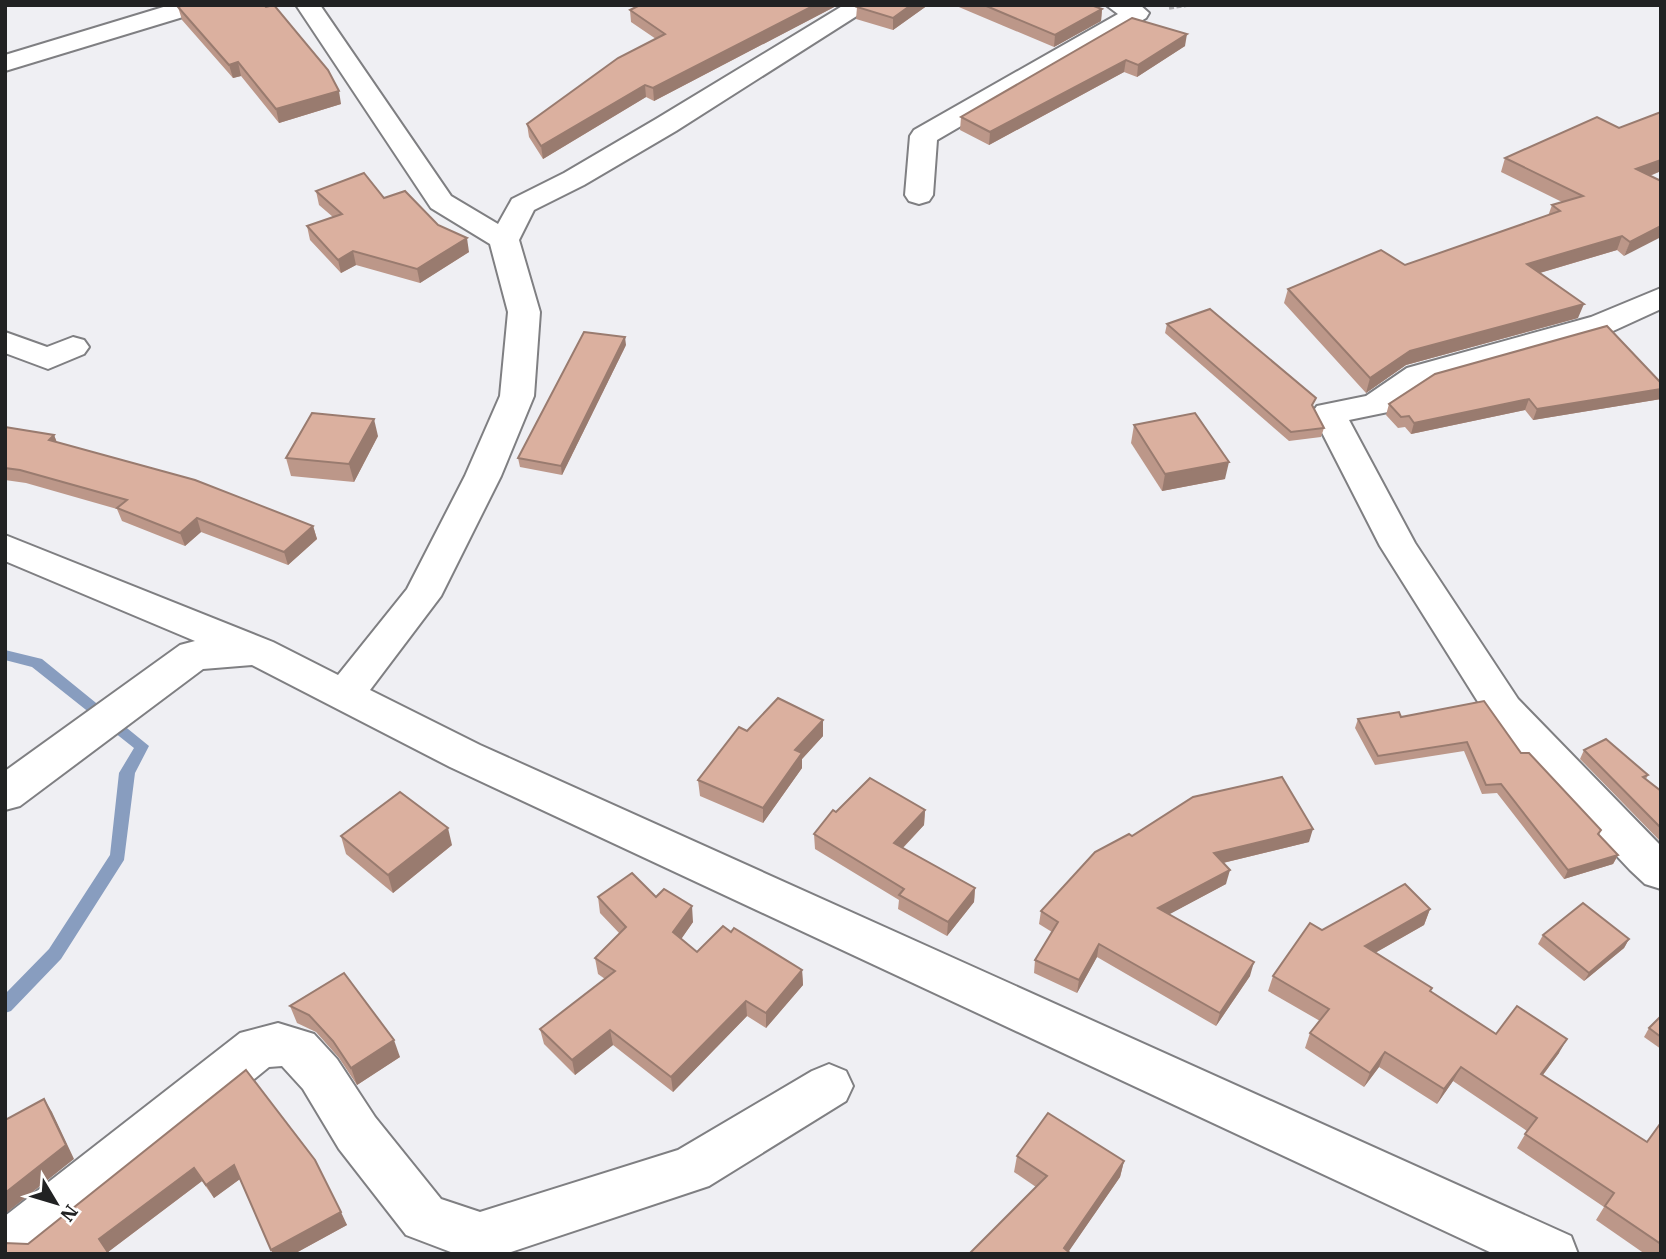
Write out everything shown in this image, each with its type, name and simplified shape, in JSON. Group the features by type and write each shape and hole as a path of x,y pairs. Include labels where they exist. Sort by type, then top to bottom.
{"street":[{"path":"5,63 51,52 113,29 197,5"},
{"path":"308,5 441,202 504,240"},
{"path":"344,695 422,596 483,476 517,396 524,312 504,240 522,205 609,159 862,5"},
{"path":"919,195 924,136 1137,13 1118,5"},
{"path":"1661,297 1602,324 1419,375 1376,405 1329,413 1398,546 1504,710 1645,858 1661,871"},
{"path":"5,342 48,359 73,347"},
{"path":"5,547 259,652 465,756 1552,1254"},
{"path":"5,794 194,655 259,652"},
{"path":"5,1248 257,1048 278,1044 297,1049 320,1074 357,1133 424,1218 480,1237 691,1168 829,1086"}],"building":[{"path":"274,5 328,70 339,91 276,109 238,62 229,65 178,7"},
{"path":"640,5 815,5 653,88 645,85 541,146 527,124 618,58 665,34 630,10"},
{"path":"911,5 893,18 857,7"},
{"path":"984,5 1091,5 1102,9 1055,35"},
{"path":"1132,18 1187,34 1138,65 1126,60 990,132 961,117"},
{"path":"1661,112 1661,160 1636,169 1661,181 1661,226 1630,242 1622,236 1527,264 1584,304 1410,351 1370,378 1288,289 1381,250 1405,265 1560,211 1552,205 1583,196 1505,158 1597,117 1619,128"},
{"path":"364,173 384,198 405,191 438,225 467,238 417,269 353,251 338,260 307,226 342,214 316,191"},
{"path":"1210,309 1316,398 1312,405 1324,428 1291,432 1167,324"},
{"path":"1607,326 1661,383 1661,389 1537,409 1529,399 1414,423 1409,416 1401,417 1389,404 1435,374"},
{"path":"584,332 625,337 561,466 518,458"},
{"path":"312,413 374,419 349,464 286,458"},
{"path":"1195,413 1229,462 1165,474 1134,425"},
{"path":"5,427 54,435 49,440 195,480 313,526 284,552 197,518 180,533 117,508 127,500 5,468"},
{"path":"778,698 823,720 795,750 802,753 763,808 698,780 739,727 747,731"},
{"path":"1484,701 1521,753 1529,753 1601,830 1598,834 1618,855 1568,870 1501,784 1486,785 1467,742 1378,756 1358,719 1399,712 1401,717"},
{"path":"1606,739 1648,775 1643,777 1661,791 1661,828 1584,750"},
{"path":"1282,777 1313,829 1214,853 1230,870 1158,908 1254,962 1220,1013 1099,944 1079,980 1035,960 1058,922 1041,911 1095,852 1129,834 1132,836 1193,797"},
{"path":"870,778 925,810 894,843 975,888 948,922 899,895 904,889 814,834 833,810 836,812"},
{"path":"400,792 448,828 388,875 341,836"},
{"path":"632,873 656,897 664,889 692,906 673,932 697,952 723,926 731,932 734,928 802,970 766,1013 746,1001 671,1077 610,1030 572,1060 540,1029 615,971 595,958 626,927 598,897"},
{"path":"1405,884 1430,909 1365,946 1432,988 1430,991 1496,1034 1517,1006 1567,1039 1541,1074 1647,1142 1661,1124 1661,1244 1605,1206 1614,1193 1525,1134 1537,1118 1461,1067 1444,1089 1385,1052 1370,1073 1310,1033 1329,1009 1273,976 1310,923 1322,930"},
{"path":"1583,903 1629,939 1589,973 1543,935"},
{"path":"344,973 394,1040 351,1068 333,1041 309,1015 290,1006"},
{"path":"1661,1016 1661,1037 1649,1028"},
{"path":"246,1070 315,1160 341,1212 271,1250 234,1165 206,1185 194,1168 99,1239 109,1254 5,1254 5,1243 28,1244"},
{"path":"44,1099 66,1145 5,1193 5,1120"},
{"path":"1048,1113 1124,1161 1064,1248 1071,1254 969,1254 1047,1176 1017,1156"}],"waterway":[{"path":"5,655 37,663 142,746 127,773 118,856 55,954 5,1006"}]}
